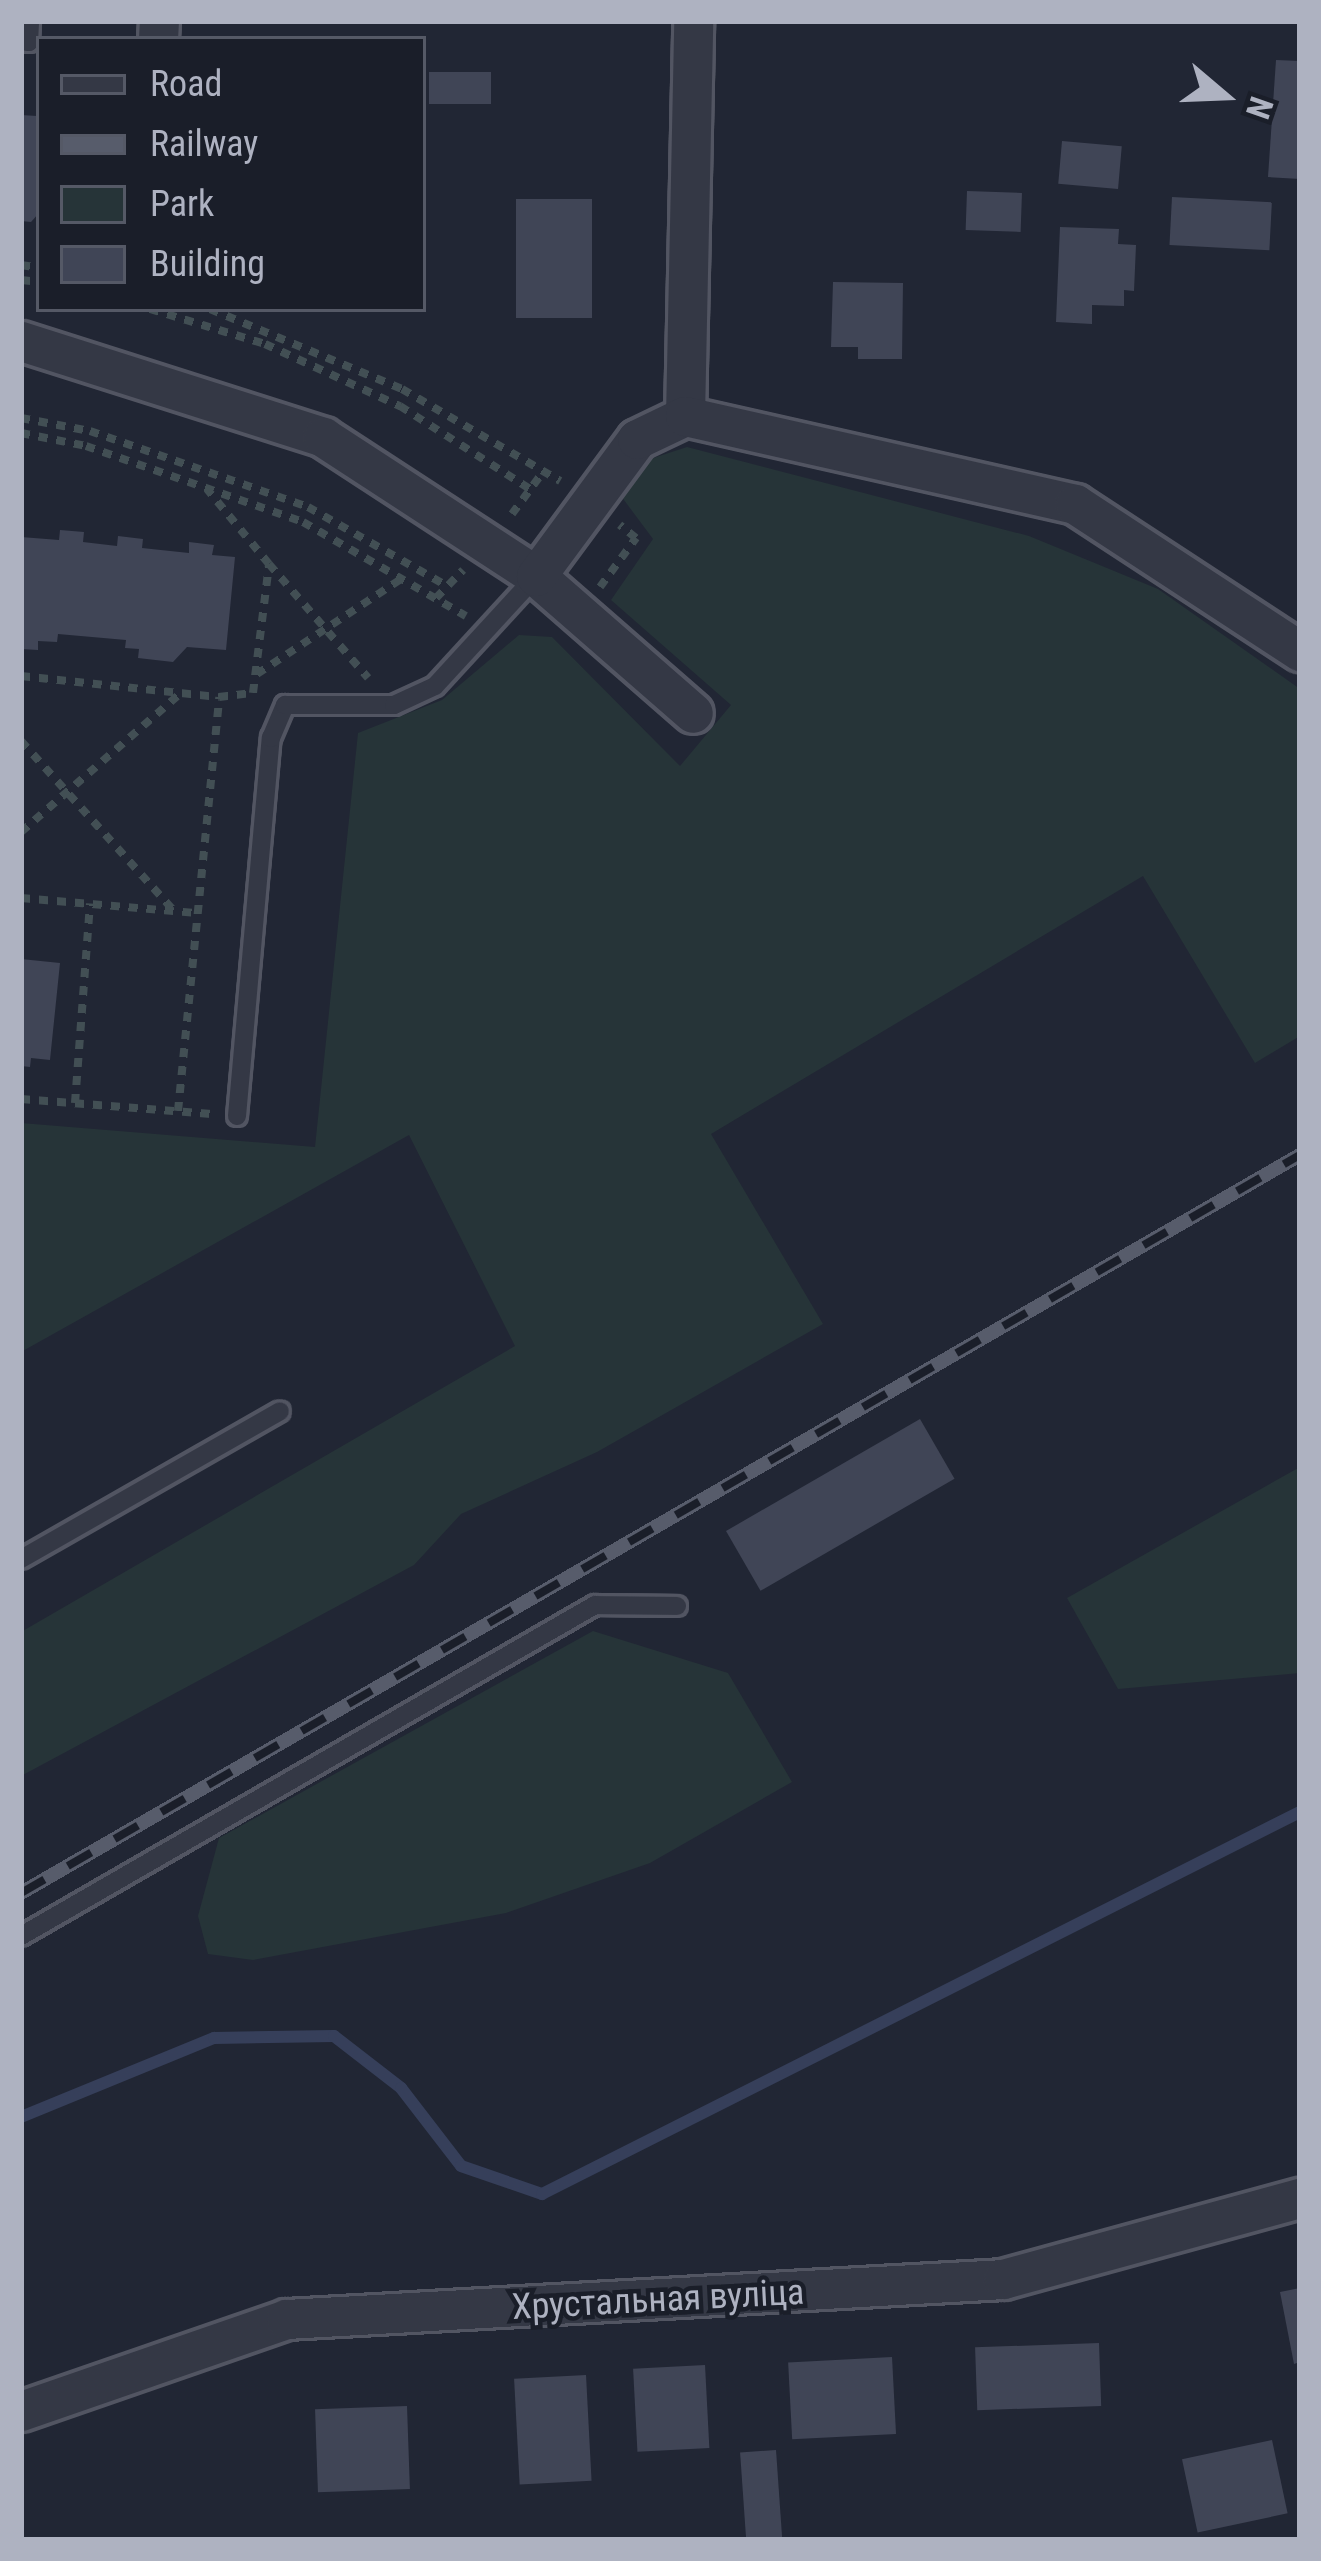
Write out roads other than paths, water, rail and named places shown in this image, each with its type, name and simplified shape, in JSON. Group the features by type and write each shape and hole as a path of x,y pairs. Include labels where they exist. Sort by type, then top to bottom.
{"street":[{"path":"685,416 694,21"},
{"path":"21,341 323,437 582,610 693,713"},
{"path":"536,576 637,439 685,416 1075,504 1300,651"},
{"name":"Хрустальная вуліца","path":"21,2411 286,2319 1003,2279 1300,2198"}],"lane":[{"path":"21,41 29,42 30,21"},
{"path":"237,1116 271,738 285,705 394,705 435,686 536,576"},
{"path":"21,1559 280,1411"},
{"path":"21,1936 595,1605 677,1606"}],"waterway":[{"path":"21,2117 214,2038 334,2036 401,2088 461,2166 542,2194 1300,1812"}],"railway":[{"path":"21,1893 1300,1155"}]}
